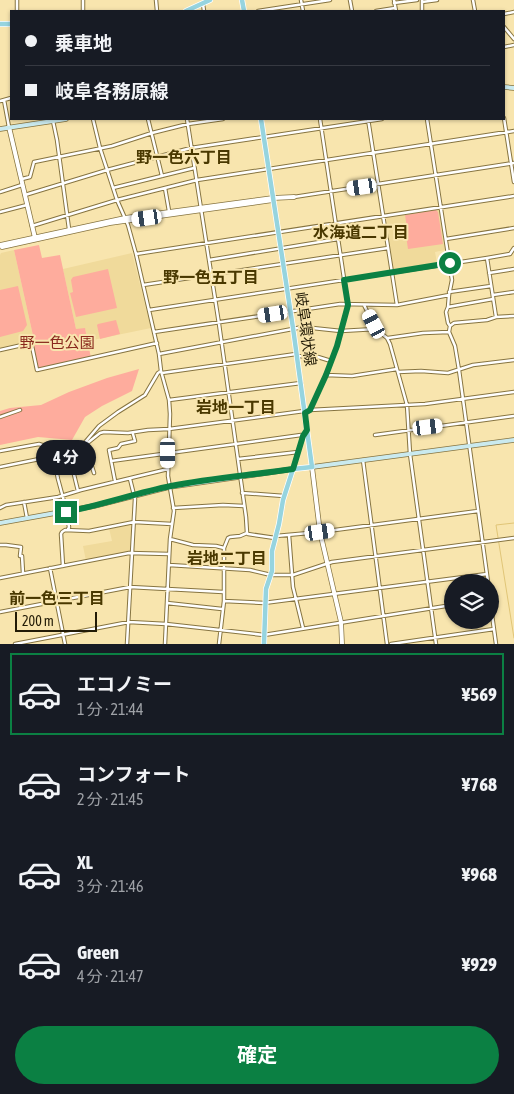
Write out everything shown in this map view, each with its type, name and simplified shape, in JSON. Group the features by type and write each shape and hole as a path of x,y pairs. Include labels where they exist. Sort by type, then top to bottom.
{"main road":[{"path":"188,10 210,0"},
{"path":"0,129 60,120"},
{"name":"岐阜環状線","path":"261,120 294,328 312,467"},
{"path":"0,523 66,512 169,487 514,440"},
{"path":"264,644 266,589 271,575 272,550 284,496 293,469"}],"street":[{"path":"301,0 303,10"},
{"path":"264,10 330,0"},
{"path":"395,10 394,2 417,0"},
{"path":"422,1 437,0"},
{"path":"203,4 204,10"},
{"path":"505,28 514,39"},
{"path":"2,100 35,238"},
{"path":"94,120 100,148 136,254 157,343 161,372 169,400 168,469 169,487 174,511 170,539 165,644"},
{"path":"148,120 162,176"},
{"path":"187,120 215,300 247,532"},
{"path":"21,180 30,177 34,162 112,146 188,124 216,120"},
{"path":"310,410 326,375 348,305 320,120"},
{"path":"25,195 107,170 191,148 368,120 397,306"},
{"path":"427,120 452,280 446,312 459,370 486,574"},
{"path":"504,120 513,164 514,182"},
{"path":"53,121 70,229"},
{"path":"32,226 117,200 196,180 514,131"},
{"path":"35,238 125,219 331,192 513,164"},
{"path":"113,188 194,168"},
{"path":"0,192 22,185"},
{"path":"166,188 169,212"},
{"path":"136,254 514,196"},
{"path":"0,212 27,206"},
{"path":"0,247 70,229 169,212 201,209"},
{"path":"446,239 514,228"},
{"path":"208,260 338,239"},
{"path":"143,286 388,248"},
{"path":"149,310 487,258 510,254 514,248"},
{"path":"487,258 496,317"},
{"path":"489,273 514,269"},
{"path":"154,332 340,304 397,306 449,293 491,286"},
{"path":"493,295 514,292"},
{"path":"448,306 494,299"},
{"path":"364,305 376,329 387,338 408,405 410,454 436,644"},
{"path":"450,326 496,317 514,316"},
{"path":"159,354 308,326 341,331 376,329"},
{"path":"387,338 423,333 449,332"},
{"path":"0,350 31,343 37,370 157,343"},
{"path":"84,444 99,426 123,408 145,395 158,373 297,355 318,357 331,361"},
{"path":"326,375 352,376 398,370 448,373 473,365 514,360"},
{"path":"169,400 301,383"},
{"path":"0,467 69,454 104,432 132,433 310,410 408,405 514,392"},
{"path":"0,417 20,410"},
{"path":"375,434 514,416"},
{"path":"293,469 303,436 307,430"},
{"path":"115,481 109,450 135,441 132,433"},
{"path":"111,461 303,436"},
{"path":"0,451 39,444 51,448 63,495 68,530"},
{"path":"84,444 94,473"},
{"path":"237,459 298,452"},
{"path":"69,454 78,491"},
{"path":"362,460 387,644"},
{"path":"312,467 320,532 341,622 342,644"},
{"path":"0,508 6,505 58,497 168,469"},
{"path":"128,644 134,522 134,496 130,478"},
{"path":"242,493 284,496"},
{"path":"24,502 27,518"},
{"path":"173,508 223,505 244,506"},
{"path":"247,532 248,534 275,537 289,536 478,511"},
{"path":"63,566 62,532 68,530 89,531 134,522 172,524"},
{"path":"219,644 224,601 224,548 228,538 240,536 247,532"},
{"path":"289,536 293,584 303,628"},
{"path":"169,565 250,570 271,575 293,575 328,563 514,538"},
{"path":"170,539 193,545 224,548"},
{"path":"0,545 6,544 21,547 20,556 22,556 23,573"},
{"path":"0,578 132,552 169,554"},
{"path":"50,568 64,644"},
{"path":"224,601 266,603 444,580"},
{"path":"0,612 130,587 224,592"},
{"path":"167,603 223,609"},
{"path":"15,644 129,622 264,634 444,606"},
{"path":"391,644 494,629 496,644"}],"shaded area":[{"path":"440,210 445,250 435,252 437,263 393,269 386,217"},
{"path":"14,250 34,340 0,349 0,255 1,253"},
{"path":"132,253 151,328 88,341 85,329 76,329 63,269"},
{"path":"133,524 131,551 86,561 83,546 112,541 109,528"}],"green space":[{"path":"436,210 438,212 443,244 408,249 405,215"},
{"name":"野一色公園","path":"39,245 42,258 60,255 76,329 85,328 91,358 38,369 32,341 34,340 14,250"},
{"path":"108,269 117,308 76,317 70,293 73,292 71,280 73,277"},
{"path":"18,286 27,325 23,331 0,337 0,290"},
{"path":"116,320 120,334 100,339 97,325"},
{"path":"139,369 132,391 85,417 72,440 38,437 0,445 0,411 10,408 41,405 107,378"}],"waterway":[{"path":"514,523 496,525 514,638"}],"district":[{"name":"野一色六丁目","path":"184,157"},
{"name":"水海道二丁目","path":"361,232"},
{"name":"野一色五丁目","path":"211,277"},
{"name":"岩地一丁目","path":"236,407"},
{"name":"岩地二丁目","path":"227,558"},
{"name":"前一色三丁目","path":"57,598"}],"route":[{"path":"66,512 192,482 293,469 303,436 307,430 305,413 310,410 337,346 348,305 344,280 450,263"}]}
